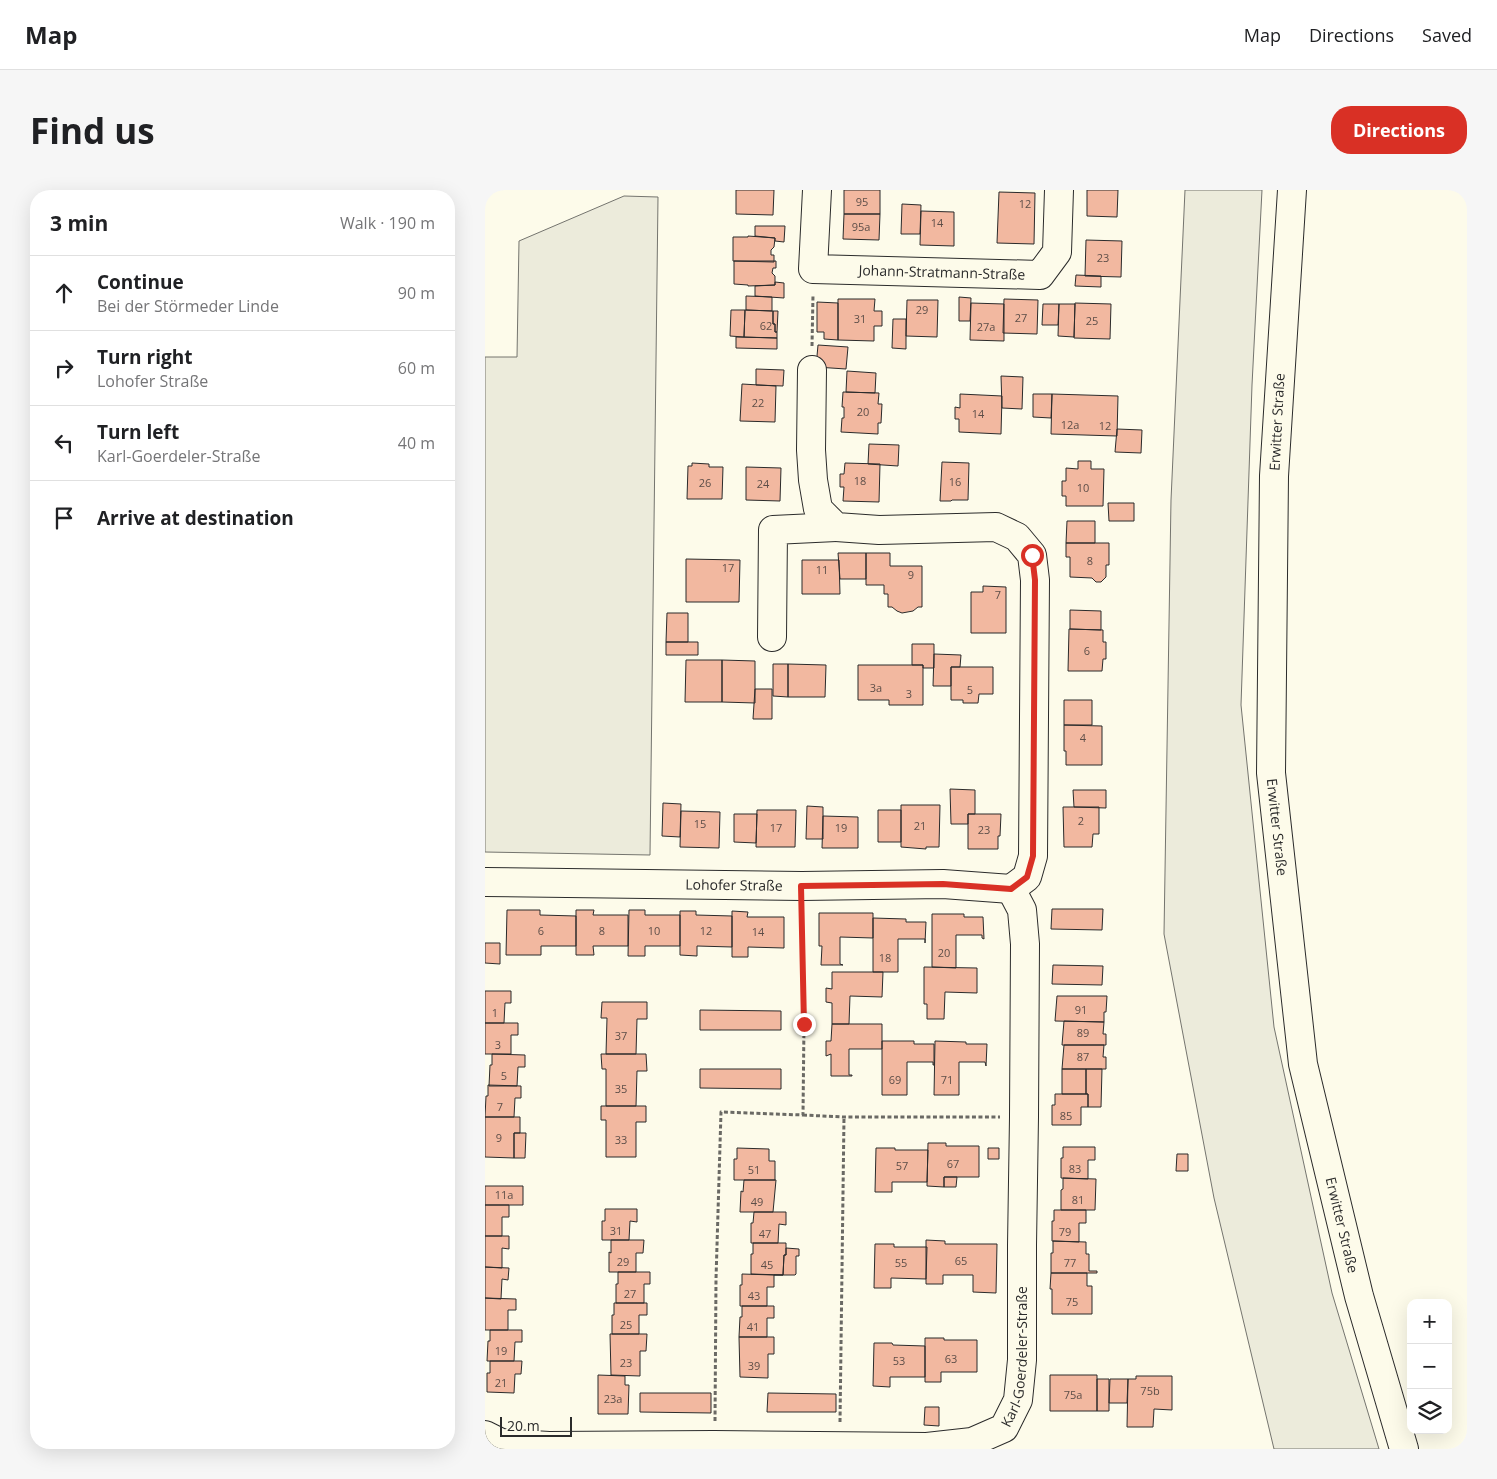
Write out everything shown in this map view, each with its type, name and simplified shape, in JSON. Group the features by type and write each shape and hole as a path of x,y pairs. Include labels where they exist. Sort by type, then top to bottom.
{"street":[{"path":"813,269 817,190"},
{"name":"Johann-Stratmann-Straße","path":"813,269 1040,275 1057,252 1059,190"},
{"name":"Erwitter Straße","path":"1292,190 1274,476 1271,773 1303,1064 1359,1296 1404,1449"},
{"path":"812,370 811,450 813,480 827,518"},
{"path":"772,637 773,530 827,518 879,530 995,528 1017,537 1032,555 1035,580 1033,856 1027,877 1011,889"},
{"name":"Lohofer Straße","path":"485,882 801,886 943,884 1011,889"},
{"name":"Karl-Goerdeler-Straße","path":"485,1435 501,1443 549,1446 714,1445 927,1448 972,1442 1004,1428 1019,1400 1022,1360 1025,944 1022,910 1011,889"}],"path":[{"path":"812,370 813,269"},
{"path":"801,886 804,1024 803,1115"},
{"path":"714,1445 721,1112 844,1117 1024,1117"},
{"path":"840,1447 844,1117"}],"shaded area":[{"path":"1185,190 1262,190 1252,385 1241,705 1274,1027 1332,1293 1379,1449 1274,1449 1214,1198 1164,934 1171,500"},
{"path":"624,196 658,197 650,855 485,852 485,357 517,357 519,241"}],"building":[{"path":"736,190 774,190 773,215 736,214"},
{"path":"844,190 880,190 880,214 844,214"},
{"path":"1087,190 1118,190 1117,217 1087,216"},
{"path":"999,192 1035,193 1034,244 997,243"},
{"path":"902,204 921,205 920,234 901,234"},
{"path":"921,211 954,212 954,246 920,245"},
{"path":"844,214 880,214 879,240 843,239"},
{"path":"755,226 785,226 784,242 775,241 775,238 755,236"},
{"path":"733,237 775,238 774,247 771,250 771,255 774,255 774,262 733,261"},
{"path":"1086,240 1122,241 1121,277 1085,276"},
{"path":"734,261 776,261 776,268 773,268 772,273 775,276 775,285 748,286 734,284"},
{"path":"1076,275 1101,276 1101,287 1075,286"},
{"path":"775,282 784,283 784,298 755,296 755,286 775,285"},
{"path":"746,296 772,297 772,311 746,310"},
{"path":"959,297 971,298 970,321 959,321"},
{"path":"838,299 875,299 874,311 882,311 882,326 874,326 874,341 838,340"},
{"path":"1004,299 1038,300 1037,334 1003,333"},
{"path":"907,300 938,300 937,337 906,336"},
{"path":"817,302 838,303 838,340 824,339 824,332 817,332"},
{"path":"971,303 1004,304 1004,341 970,340"},
{"path":"1075,303 1111,304 1110,339 1074,338"},
{"path":"1043,304 1059,304 1058,325 1042,325"},
{"path":"1059,304 1075,304 1074,337 1058,336"},
{"path":"731,310 745,310 744,337 730,336"},
{"path":"745,310 773,311 773,324 775,324 777,338 744,337"},
{"path":"773,311 778,311 777,332 775,332 775,324 773,324"},
{"path":"893,319 906,319 906,349 892,348"},
{"path":"736,337 777,338 777,349 736,348"},
{"path":"818,345 848,347 846,369 816,367"},
{"path":"756,369 784,370 783,386 756,385"},
{"path":"847,371 876,373 875,393 846,392"},
{"path":"1001,376 1023,377 1022,409 1002,408"},
{"path":"742,384 776,386 775,422 740,421"},
{"path":"843,392 879,393 878,404 882,404 881,423 878,423 878,434 841,432 842,418 844,418 844,407 842,407"},
{"path":"960,394 1002,396 1001,434 959,432 959,419 955,419 955,407 960,408"},
{"path":"1033,394 1052,394 1051,418 1033,417"},
{"path":"1052,394 1118,396 1117,436 1051,434"},
{"path":"1117,429 1142,430 1141,453 1115,452"},
{"path":"869,444 899,445 898,466 868,464"},
{"path":"1078,461 1091,461 1091,469 1104,469 1103,506 1066,506 1066,496 1062,496 1062,481 1066,481 1066,468 1078,469"},
{"path":"942,462 969,463 968,500 940,501"},
{"path":"692,463 709,464 709,467 723,467 722,499 687,499 688,466 692,466"},
{"path":"845,463 880,464 879,502 843,501 844,487 840,487 840,474 844,474"},
{"path":"746,467 781,468 780,501 746,500"},
{"path":"1108,503 1134,503 1134,521 1109,521"},
{"path":"1067,521 1095,521 1095,543 1066,543"},
{"path":"1066,543 1109,543 1109,565 1106,565 1106,577 1101,582 1096,582 1092,578 1070,577 1070,557 1066,557"},
{"path":"838,553 866,553 866,579 840,579"},
{"path":"866,553 890,553 890,566 922,566 922,607 902,613 892,607 888,607 888,594 884,594 884,585 866,585"},
{"path":"686,559 740,560 739,602 686,602"},
{"path":"802,560 839,560 840,594 802,594"},
{"path":"983,586 1006,587 1006,633 971,633 971,592 983,592"},
{"path":"1070,610 1101,611 1101,630 1070,629"},
{"path":"667,613 688,613 688,642 666,642"},
{"path":"1069,629 1103,630 1103,642 1106,642 1106,659 1103,659 1102,671 1068,671"},
{"path":"666,642 698,642 698,655 666,655"},
{"path":"912,644 934,644 934,668 912,665"},
{"path":"934,654 961,655 960,667 951,667 951,686 933,686"},
{"path":"686,660 722,660 722,702 685,702"},
{"path":"722,660 755,661 755,703 722,702"},
{"path":"773,664 788,664 788,697 773,696"},
{"path":"788,664 826,665 825,697 788,697"},
{"path":"858,665 923,665 923,705 889,705 889,700 858,700"},
{"path":"951,667 993,667 993,694 979,694 978,703 963,703 963,700 951,700"},
{"path":"755,689 772,689 772,719 753,719"},
{"path":"1064,700 1092,700 1092,725 1064,725"},
{"path":"1064,725 1102,726 1102,765 1066,765"},
{"path":"950,789 975,790 975,814 968,814 968,824 951,824"},
{"path":"1073,790 1106,790 1106,808 1074,807"},
{"path":"663,803 681,804 680,837 662,836"},
{"path":"901,805 940,805 939,847 926,847 926,849 901,847"},
{"path":"807,806 823,807 823,839 806,839"},
{"path":"1063,807 1099,807 1099,834 1093,834 1092,847 1064,847"},
{"path":"757,810 796,810 795,847 756,847"},
{"path":"878,810 901,810 901,842 878,842"},
{"path":"681,811 720,812 719,848 680,847"},
{"path":"734,814 757,814 756,843 734,842"},
{"path":"968,814 1001,814 998,849 968,849"},
{"path":"823,816 858,817 858,848 822,848"},
{"path":"1052,909 1103,909 1102,930 1051,929"},
{"path":"507,910 540,910 540,915 576,916 576,946 541,946 541,955 506,955"},
{"path":"576,910 594,910 593,915 628,915 628,946 593,946 594,955 576,955"},
{"path":"629,910 645,910 645,915 680,915 680,946 645,946 645,956 628,956"},
{"path":"680,911 696,911 696,915 732,916 732,947 697,946 697,956 680,955"},
{"path":"732,911 748,912 747,917 784,917 784,948 748,947 748,957 732,957"},
{"path":"819,913 873,913 873,938 840,937 840,964 843,965 821,965 822,946 819,946"},
{"path":"932,914 964,914 964,917 983,917 984,939 982,935 956,935 956,968 932,967"},
{"path":"873,918 906,919 906,922 926,922 925,943 925,939 898,939 898,972 873,972"},
{"path":"485,943 500,943 500,964 485,963"},
{"path":"1053,965 1103,966 1102,985 1052,984"},
{"path":"924,967 977,968 977,993 945,992 944,1019 927,1019 927,1004 924,1004"},
{"path":"832,972 883,972 882,997 850,996 849,1024 832,1024 832,1003 826,1002 826,988 832,989"},
{"path":"485,991 511,991 511,1003 505,1003 504,1023 485,1023"},
{"path":"1057,996 1107,996 1104,1022 1055,1021"},
{"path":"602,1002 647,1002 647,1019 637,1019 636,1054 606,1054 607,1018 601,1018"},
{"path":"700,1010 781,1011 781,1030 700,1030"},
{"path":"1064,1021 1104,1022 1103,1034 1106,1034 1106,1045 1062,1045"},
{"path":"485,1023 518,1023 518,1035 511,1035 511,1054 485,1054"},
{"path":"832,1024 882,1024 882,1049 849,1049 849,1075 852,1076 831,1076 831,1054 826,1056 826,1041 831,1041"},
{"path":"882,1041 914,1041 914,1044 934,1044 934,1065 933,1062 907,1062 907,1095 882,1095"},
{"path":"935,1041 987,1044 986,1066 985,1062 959,1062 959,1095 934,1095"},
{"path":"1064,1045 1104,1045 1103,1057 1106,1057 1106,1069 1062,1069"},
{"path":"492,1054 525,1055 525,1067 518,1067 517,1086 489,1086"},
{"path":"601,1054 646,1054 647,1071 637,1071 636,1106 606,1106 606,1069 602,1069"},
{"path":"700,1069 781,1069 781,1089 700,1088"},
{"path":"1062,1069 1086,1069 1086,1094 1062,1094"},
{"path":"1086,1069 1102,1069 1101,1107 1088,1107"},
{"path":"488,1085 521,1086 521,1098 515,1098 514,1117 485,1117"},
{"path":"1055,1094 1088,1094 1088,1107 1081,1107 1081,1125 1052,1125 1052,1105 1055,1105"},
{"path":"601,1106 646,1106 646,1122 636,1122 636,1157 606,1157 606,1120 601,1120"},
{"path":"485,1117 520,1117 520,1133 514,1133 514,1158 485,1157"},
{"path":"514,1133 526,1133 525,1158 514,1158"},
{"path":"928,1143 946,1143 946,1146 979,1146 979,1177 944,1177 944,1187 927,1186"},
{"path":"1063,1147 1095,1147 1095,1160 1088,1160 1088,1179 1061,1178"},
{"path":"737,1148 769,1149 769,1161 775,1161 775,1180 734,1180 734,1159 737,1159"},
{"path":"876,1148 928,1150 927,1182 892,1182 892,1192 875,1192"},
{"path":"988,1148 999,1148 999,1159 988,1159"},
{"path":"1177,1154 1188,1154 1188,1171 1176,1171"},
{"path":"944,1177 957,1177 956,1187 944,1187"},
{"path":"1063,1178 1096,1179 1095,1210 1061,1210"},
{"path":"744,1180 776,1180 773,1212 740,1212 741,1191 743,1192"},
{"path":"485,1186 523,1186 523,1205 485,1205"},
{"path":"485,1205 509,1205 509,1217 502,1217 502,1236 485,1236"},
{"path":"605,1209 637,1209 637,1222 630,1221 629,1240 602,1240 602,1221 605,1221"},
{"path":"1054,1210 1086,1210 1086,1223 1079,1223 1079,1242 1052,1241"},
{"path":"754,1212 786,1212 786,1225 779,1224 778,1243 751,1243 751,1223 753,1223"},
{"path":"485,1236 509,1236 509,1249 502,1248 502,1268 485,1267"},
{"path":"611,1240 644,1240 643,1253 636,1253 636,1272 609,1272"},
{"path":"926,1240 945,1241 945,1244 997,1244 996,1293 973,1292 973,1275 943,1275 943,1284 926,1284"},
{"path":"1053,1241 1086,1242 1086,1254 1089,1254 1089,1271 1097,1271 1097,1273 1051,1273"},
{"path":"753,1243 786,1243 783,1275 751,1274"},
{"path":"875,1244 894,1244 894,1247 927,1247 926,1279 891,1278 891,1288 874,1288"},
{"path":"786,1248 799,1249 799,1256 796,1256 796,1274 783,1275"},
{"path":"485,1267 509,1268 508,1280 502,1279 501,1299 485,1298"},
{"path":"618,1272 650,1272 650,1284 644,1284 644,1303 616,1303"},
{"path":"1051,1273 1087,1273 1087,1286 1092,1286 1092,1314 1052,1314"},
{"path":"742,1274 774,1275 774,1287 767,1287 767,1306 740,1306"},
{"path":"485,1298 516,1299 516,1310 508,1310 508,1330 485,1330"},
{"path":"614,1303 647,1303 647,1315 639,1315 639,1334 612,1334"},
{"path":"742,1306 774,1306 774,1318 767,1318 767,1337 739,1337"},
{"path":"490,1330 522,1330 522,1342 515,1342 514,1361 487,1361"},
{"path":"610,1334 647,1334 646,1351 640,1351 640,1376 611,1375"},
{"path":"739,1337 774,1337 774,1354 768,1354 768,1378 740,1377"},
{"path":"925,1338 977,1340 977,1372 941,1372 941,1382 925,1382"},
{"path":"874,1343 925,1346 925,1377 890,1377 890,1387 873,1386"},
{"path":"490,1361 522,1361 521,1374 515,1374 514,1393 487,1392 487,1373 490,1373"},
{"path":"598,1375 625,1376 625,1385 629,1385 628,1414 598,1414"},
{"path":"1050,1375 1097,1375 1097,1411 1050,1411"},
{"path":"1136,1376 1172,1376 1172,1410 1154,1409 1153,1427 1127,1427 1128,1379 1136,1379"},
{"path":"1097,1379 1109,1379 1109,1411 1097,1411"},
{"path":"1110,1379 1128,1379 1127,1403 1109,1403"},
{"path":"640,1393 711,1393 711,1413 640,1412"},
{"path":"768,1393 836,1394 836,1412 767,1412"},
{"path":"925,1407 939,1407 939,1426 924,1425"}],"route":[{"path":"804,1024 801,886 943,884 1011,889 1027,877 1033,856 1035,580 1032,555"}]}
